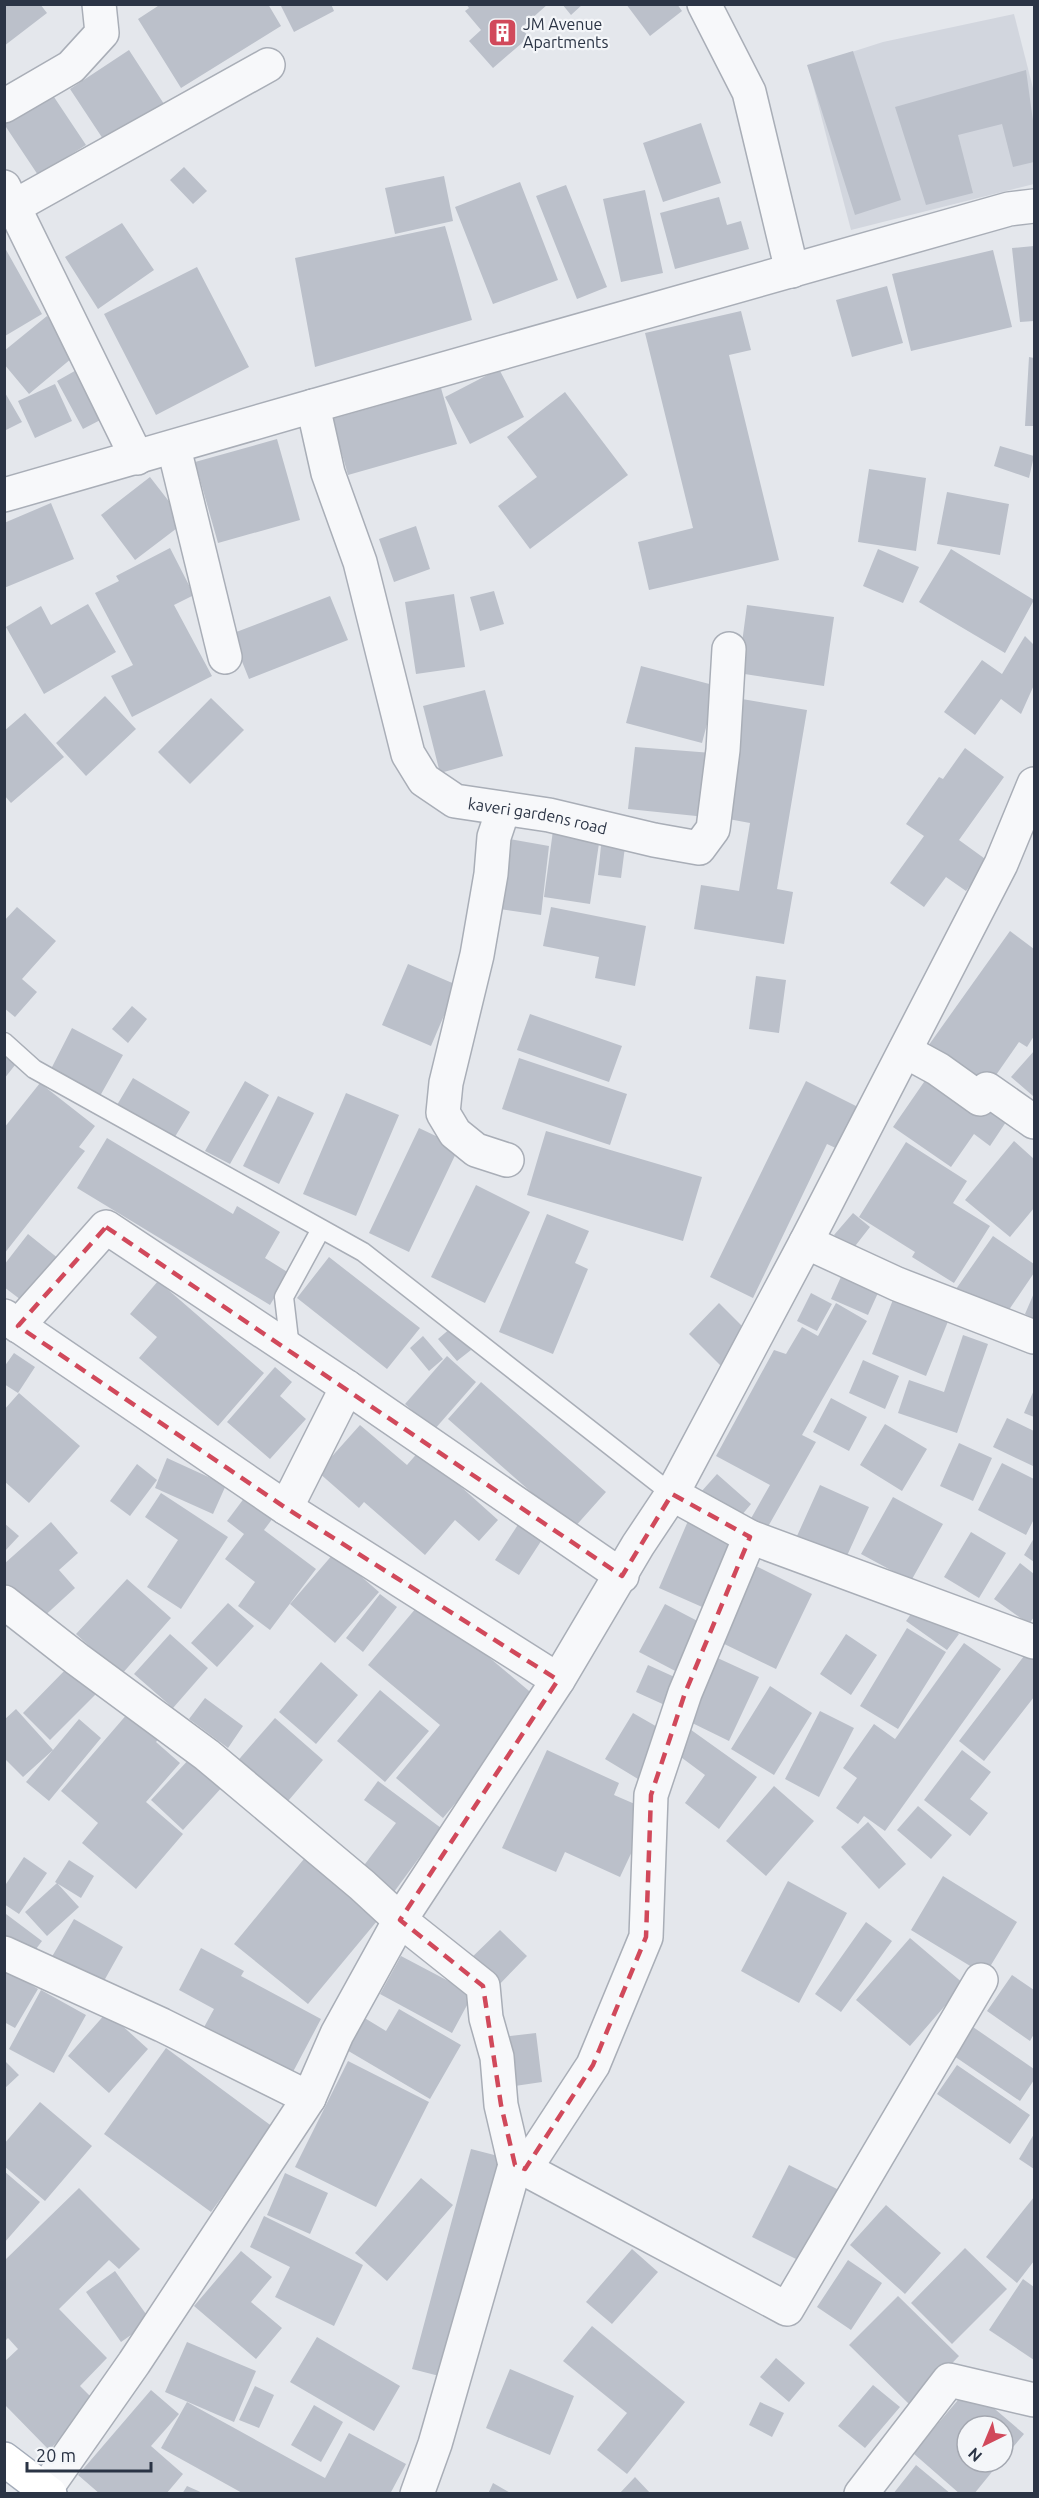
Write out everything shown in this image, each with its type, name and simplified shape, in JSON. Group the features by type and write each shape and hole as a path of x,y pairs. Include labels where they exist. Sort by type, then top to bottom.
{"main road":[{"path":"4,2459 47,2492"}],"street":[{"path":"4,106 71,67 102,33 99,4"},
{"path":"704,4 749,92 792,271"},
{"path":"137,458 10,196 268,65"},
{"path":"4,495 1009,209 1035,206"},
{"name":"kaveri gardens road","path":"313,406 328,473 360,562 408,754 424,780 454,801 549,815 654,840 699,848 713,829 723,750 729,649"},
{"path":"174,447 225,657"},
{"path":"47,2492 309,2098 337,2034 400,1920 558,1680 622,1576 638,1545 672,1494 806,1242 1001,864 1035,784"},
{"path":"503,810 494,837 491,874 477,955 446,1083 443,1113 455,1133 476,1150 507,1160"},
{"path":"905,1051 938,1069 980,1099 987,1089 1035,1122"},
{"path":"558,1680 286,1508 181,1434 11,1321 106,1227 290,1348 622,1576"},
{"path":"806,1242 897,1284 1035,1337"},
{"path":"286,1508 347,1387"},
{"path":"672,1494 750,1537 1035,1642"},
{"path":"417,2493 435,2444 520,2167 593,2065 646,1937 651,1795 685,1693 750,1537"},
{"path":"4,1602 207,1755 362,1885 400,1920 483,1986 486,2018 497,2057 501,2105 520,2167 788,2308 981,1980"},
{"path":"4,1953 162,2025 309,2098"},
{"path":"861,2493 950,2380 1035,2400"}],"lane":[{"path":"4,1042 34,1069 363,1252 672,1494"},
{"path":"290,1348 284,1297 321,1229"}],"highlighted area":[{"path":"106,1227 622,1576 672,1494 750,1537 685,1693 651,1795 646,1937 593,2065 525,2169 515,2165 501,2105 483,1986 400,1920 558,1680 286,1508 18,1326"}],"shaded area":[{"path":"1014,14 1034,92 1034,184 851,230 808,66 883,42"}],"building":[{"path":"4,4 40,4 47,13 4,46"},
{"path":"161,4 268,4 281,26 181,88 138,19"},
{"path":"280,4 331,4 334,11 294,32"},
{"name":"JM Avenue Apartments","path":"466,4 548,4 521,28 529,37 493,68 469,41 481,30 465,11 469,8"},
{"name":"JM Avenue Apartments","path":"562,4 583,4 571,15"},
{"path":"626,4 677,4 682,11 650,36"},
{"path":"129,50 164,104 105,142 70,89"},
{"path":"853,51 901,200 855,215 807,65"},
{"path":"1026,70 1034,128 1034,162 1013,167 1002,124 958,135 973,193 926,205 895,107"},
{"path":"50,91 86,145 38,175 4,124 4,120"},
{"path":"701,123 721,183 663,202 643,143"},
{"path":"184,167 207,191 193,204 170,180"},
{"path":"444,176 453,221 395,234 385,188"},
{"path":"520,182 558,280 493,304 455,207"},
{"path":"566,185 607,287 577,299 536,196"},
{"path":"645,190 663,273 621,282 603,199"},
{"path":"719,197 727,225 741,221 749,249 675,269 660,213"},
{"path":"122,223 154,270 98,309 65,257"},
{"path":"445,226 472,320 315,367 295,258"},
{"path":"1034,246 1034,321 1020,322 1012,248"},
{"path":"5,248 42,314 5,336"},
{"path":"993,250 1012,327 911,351 892,274"},
{"path":"197,267 249,367 156,415 104,314"},
{"path":"887,286 903,343 852,357 836,300"},
{"path":"741,311 751,350 729,355 779,560 649,590 638,542 693,528 645,333"},
{"path":"47,316 78,353 29,394 4,364 4,351"},
{"path":"1029,357 1034,358 1034,426 1025,426"},
{"path":"80,368 108,416 83,429 57,381"},
{"path":"499,369 524,417 470,444 445,397"},
{"path":"55,384 72,421 35,438 18,401"},
{"path":"441,388 457,444 348,475 332,419"},
{"path":"4,391 22,422 4,431"},
{"path":"565,392 628,475 530,549 498,506 537,477 507,437"},
{"path":"277,439 300,520 218,543 195,462"},
{"path":"1000,446 1034,456 1029,478 994,466"},
{"path":"869,469 926,478 916,551 858,542"},
{"path":"150,477 185,522 135,560 101,515"},
{"path":"947,492 1009,504 1000,555 937,544"},
{"path":"51,503 74,559 4,588 4,523"},
{"path":"416,526 430,569 394,582 379,539"},
{"path":"170,548 194,595 174,605 212,676 132,717 111,676 133,665 95,593 119,581 116,576"},
{"path":"878,549 919,567 903,603 863,586"},
{"path":"951,549 1034,600 1005,653 919,602"},
{"path":"494,591 504,624 480,631 470,597"},
{"path":"454,594 465,667 416,674 405,602"},
{"path":"330,596 348,640 249,679 231,634"},
{"path":"88,604 116,652 44,694 6,627 41,606 51,625"},
{"path":"747,605 834,617 824,686 738,673"},
{"path":"1025,636 1034,645 1034,685 1021,714 1001,699 975,735 944,712 982,660 1002,674"},
{"path":"641,666 717,686 702,743 626,723"},
{"path":"485,690 503,756 440,773 423,706"},
{"path":"105,696 136,729 86,776 56,743"},
{"path":"211,698 244,730 190,784 158,752"},
{"path":"742,699 807,710 777,889 793,892 784,944 694,929 701,885 739,891 750,823 723,818"},
{"path":"25,713 64,757 11,803 4,795 4,731"},
{"path":"635,747 712,753 706,817 628,809"},
{"path":"965,748 1004,777 959,840 988,861 966,891 946,877 924,907 890,883 924,836 906,824 939,777 943,779"},
{"path":"554,823 601,830 590,904 544,897"},
{"path":"602,836 626,839 621,878 598,875"},
{"path":"504,838 549,846 541,915 492,908"},
{"path":"17,907 56,941 22,979 37,992 15,1017 4,1008 4,921"},
{"path":"551,907 646,926 635,986 595,978 599,957 543,946"},
{"path":"1010,931 1034,949 1034,1036 1027,1047 1019,1042 980,1098 921,1056"},
{"path":"408,964 457,985 431,1046 382,1025"},
{"path":"756,976 786,980 779,1033 749,1029"},
{"path":"132,1006 147,1019 128,1043 112,1029"},
{"path":"530,1014 622,1046 609,1082 517,1050"},
{"path":"72,1028 123,1055 100,1096 51,1069"},
{"path":"4,1048 19,1060 4,1079"},
{"path":"1034,1051 1034,1095 1033,1096 1011,1077"},
{"path":"519,1058 627,1094 610,1145 502,1109"},
{"path":"933,1069 1014,1110 990,1146 974,1134 951,1167 893,1127"},
{"path":"133,1078 190,1112 173,1140 117,1105"},
{"path":"245,1081 269,1095 230,1164 205,1151"},
{"path":"806,1081 860,1108 840,1150 827,1144 753,1298 710,1277"},
{"path":"40,1083 95,1126 79,1147 85,1151 4,1254 4,1128"},
{"path":"346,1093 399,1115 356,1216 303,1194"},
{"path":"278,1096 314,1113 279,1184 243,1166"},
{"path":"419,1128 459,1147 409,1252 369,1233"},
{"path":"546,1131 702,1177 683,1241 527,1195"},
{"path":"107,1138 233,1214 237,1206 280,1232 265,1258 289,1273 270,1305 77,1188"},
{"path":"1014,1141 1034,1159 1034,1208 1010,1237 965,1200"},
{"path":"906,1142 967,1181 953,1203 990,1226 954,1283 912,1257 915,1252 859,1217"},
{"path":"476,1185 530,1212 485,1303 431,1277"},
{"path":"853,1213 870,1227 852,1250 834,1235"},
{"path":"547,1214 589,1231 575,1263 588,1269 553,1354 499,1332"},
{"path":"28,1234 59,1259 25,1303 4,1287 4,1265"},
{"path":"993,1236 1034,1264 1034,1273 1002,1320 956,1289"},
{"path":"329,1257 420,1328 387,1369 297,1298"},
{"path":"845,1268 882,1284 868,1315 831,1299"},
{"path":"158,1281 264,1373 218,1426 139,1358 157,1337 130,1314"},
{"path":"811,1293 832,1304 817,1331 797,1321"},
{"path":"1034,1293 1034,1319 1025,1314"},
{"path":"894,1297 949,1319 926,1376 872,1354"},
{"path":"719,1303 751,1335 721,1366 689,1334"},
{"path":"836,1303 867,1321 802,1435 816,1442 765,1532 749,1522 770,1485 716,1456 774,1350 786,1354 802,1327 818,1336"},
{"path":"452,1327 471,1350 457,1361 438,1339"},
{"path":"963,1335 988,1344 957,1433 898,1413 909,1380 944,1392"},
{"path":"423,1336 443,1359 429,1371 410,1348"},
{"path":"14,1353 35,1367 18,1393 4,1384 4,1367"},
{"path":"447,1356 476,1382 434,1430 405,1404"},
{"path":"863,1360 899,1376 885,1409 849,1393"},
{"path":"275,1367 292,1382 280,1396 306,1419 270,1459 227,1422"},
{"path":"481,1382 606,1492 573,1529 448,1419"},
{"path":"1034,1390 1034,1417 1024,1413"},
{"path":"19,1393 80,1446 29,1503 4,1481 4,1410"},
{"path":"831,1398 867,1417 849,1451 813,1432"},
{"path":"1007,1418 1034,1431 1033,1466 993,1447"},
{"path":"885,1424 927,1449 902,1491 860,1465"},
{"path":"360,1425 407,1465 420,1450 498,1520 479,1541 455,1520 425,1555 364,1502 359,1508 318,1472"},
{"path":"959,1443 992,1458 973,1501 940,1486"},
{"path":"167,1458 226,1485 213,1514 155,1488"},
{"path":"1002,1463 1034,1479 1034,1519 1026,1535 978,1510"},
{"path":"137,1464 157,1480 130,1516 110,1501"},
{"path":"717,1474 751,1504 736,1522 701,1492"},
{"path":"820,1485 869,1507 846,1558 797,1536"},
{"path":"161,1493 228,1537 181,1609 147,1587 178,1540 145,1517"},
{"path":"245,1497 273,1518 264,1530 316,1569 270,1630 238,1606 255,1582 225,1559 244,1534 227,1521"},
{"path":"893,1497 943,1524 911,1581 861,1554"},
{"path":"523,1517 547,1532 519,1575 495,1560"},
{"path":"688,1521 737,1543 709,1610 659,1588"},
{"path":"51,1522 78,1553 59,1570 75,1588 40,1620 4,1582 4,1564"},
{"path":"4,1523 19,1536 4,1552"},
{"path":"971,1532 1006,1553 979,1598 944,1577"},
{"path":"1034,1538 1034,1562 1024,1555"},
{"path":"334,1553 379,1592 335,1643 290,1604"},
{"path":"1020,1563 1034,1574 1034,1617 1029,1624 994,1599"},
{"path":"752,1564 812,1594 776,1669 716,1640"},
{"path":"127,1579 171,1618 121,1675 76,1634"},
{"path":"380,1594 397,1607 363,1652 346,1638"},
{"path":"422,1601 541,1701 443,1818 396,1778 440,1725 368,1665"},
{"path":"228,1603 254,1626 217,1667 191,1643"},
{"path":"665,1604 707,1626 681,1674 639,1652"},
{"path":"918,1604 959,1634 947,1650 906,1621"},
{"path":"907,1628 946,1652 898,1729 860,1706"},
{"path":"170,1634 208,1668 173,1708 134,1674"},
{"path":"846,1634 877,1655 851,1695 820,1674"},
{"path":"964,1643 1001,1669 885,1831 864,1816 858,1824 836,1808 857,1778 843,1768 874,1724 895,1739"},
{"path":"1034,1643 1034,1697 984,1761 959,1741"},
{"path":"711,1655 759,1677 729,1741 682,1718"},
{"path":"321,1662 358,1695 316,1744 279,1712"},
{"path":"70,1665 98,1692 50,1740 23,1713"},
{"path":"648,1665 679,1679 667,1706 636,1692"},
{"path":"770,1686 812,1713 774,1775 731,1749"},
{"path":"380,1690 429,1731 385,1782 337,1741"},
{"path":"205,1698 243,1726 228,1748 189,1719"},
{"path":"16,1709 53,1750 23,1777 4,1758 4,1720"},
{"path":"820,1711 854,1728 819,1797 785,1779"},
{"path":"128,1713 159,1738 156,1742 180,1763 146,1802 183,1834 136,1889 82,1843 98,1823 61,1791"},
{"path":"633,1713 666,1732 638,1779 605,1759"},
{"path":"275,1718 323,1760 283,1807 234,1765"},
{"path":"79,1719 101,1738 49,1801 26,1782"},
{"path":"687,1727 757,1777 719,1829 685,1803 705,1775 670,1749"},
{"path":"547,1750 619,1783 614,1795 651,1811 620,1877 565,1852 556,1872 502,1848"},
{"path":"962,1750 991,1772 970,1799 988,1813 970,1836 924,1800"},
{"path":"192,1756 224,1785 183,1830 151,1800"},
{"path":"378,1781 441,1828 394,1892 362,1868 396,1823 364,1800"},
{"path":"774,1786 814,1821 766,1876 726,1841"},
{"path":"918,1806 952,1835 931,1859 897,1830"},
{"path":"868,1822 906,1864 879,1889 841,1847"},
{"path":"308,1854 382,1915 308,2004 234,1944"},
{"path":"24,1857 47,1873 19,1914 4,1904 4,1887"},
{"path":"69,1860 94,1876 81,1898 55,1882"},
{"path":"943,1876 1017,1922 985,1975 911,1930"},
{"path":"788,1881 847,1913 799,2003 741,1971"},
{"path":"57,1883 79,1907 47,1936 25,1912"},
{"path":"6,1914 42,1941 27,1961 4,1944"},
{"path":"74,1919 123,1947 100,1988 50,1960"},
{"path":"866,1922 892,1941 841,2012 815,1994"},
{"path":"500,1930 527,1956 494,1990 466,1963"},
{"path":"910,1938 964,1984 910,2046 856,2000"},
{"path":"201,1948 244,1971 241,1976 321,2019 285,2087 197,2040 214,2009 179,1990"},
{"path":"401,1956 473,1994 452,2033 380,1994"},
{"path":"4,1968 38,1989 15,2028 4,2022"},
{"path":"1012,1975 1034,1990 1034,2034 1030,2041 987,2011"},
{"path":"41,1990 86,2015 54,2073 9,2049"},
{"path":"399,2009 461,2045 430,2099 345,2049 363,2017 386,2031"},
{"path":"107,2012 148,2049 109,2093 68,2056"},
{"path":"973,2027 1034,2069 1034,2080 1020,2101 954,2056"},
{"path":"536,2033 542,2082 508,2087 501,2037"},
{"path":"166,2048 273,2127 211,2212 104,2134"},
{"path":"4,2060 19,2075 4,2089"},
{"path":"348,2061 429,2102 376,2207 295,2167"},
{"path":"957,2065 1030,2115 1010,2144 937,2094"},
{"path":"40,2102 92,2146 45,2201 4,2166 4,2144"},
{"path":"1034,2134 1034,2169 1019,2159"},
{"path":"471,2149 506,2158 447,2378 412,2369"},
{"path":"789,2165 839,2190 802,2262 752,2237"},
{"path":"4,2171 40,2202 4,2243"},
{"path":"285,2173 328,2193 310,2234 267,2215"},
{"path":"421,2178 453,2205 387,2281 355,2253"},
{"path":"79,2188 140,2249 119,2269 109,2260 59,2309 107,2358 80,2386 97,2403 49,2450 4,2404 4,2362 18,2349 8,2338 4,2342 4,2261"},
{"path":"1034,2197 1034,2261 1017,2283 986,2257"},
{"path":"886,2205 941,2253 905,2294 850,2245"},
{"path":"264,2216 363,2265 334,2326 275,2297 290,2267 250,2247"},
{"path":"965,2248 1007,2289 952,2344 911,2303"},
{"path":"632,2249 658,2272 612,2324 586,2302"},
{"path":"241,2251 272,2277 251,2302 282,2328 256,2359 194,2306"},
{"path":"848,2260 882,2283 851,2330 817,2307"},
{"path":"115,2271 151,2321 121,2342 86,2292"},
{"path":"1023,2279 1034,2287 1034,2360 989,2330"},
{"path":"898,2296 959,2356 911,2406 849,2345"},
{"path":"592,2326 685,2402 627,2474 597,2450 627,2413 563,2361"},
{"path":"317,2337 400,2386 374,2431 290,2382"},
{"path":"187,2342 256,2371 234,2422 165,2392"},
{"path":"776,2358 805,2383 789,2402 760,2377"},
{"path":"510,2369 574,2396 550,2455 486,2428"},
{"path":"873,2385 900,2407 865,2448 838,2426"},
{"path":"255,2386 274,2395 259,2428 239,2420"},
{"path":"969,2387 1001,2414 955,2414 955,2474 990,2474 974,2494 960,2494 913,2453"},
{"path":"151,2390 179,2414 151,2446 183,2474 166,2494 100,2494 78,2475"},
{"path":"187,2402 325,2478 349,2433 406,2464 390,2494 244,2494 161,2448"},
{"path":"760,2402 784,2413 772,2437 749,2425"},
{"path":"314,2405 343,2422 321,2462 291,2445"},
{"path":"1015,2426 1024,2434 1015,2445"},
{"path":"916,2465 951,2494 893,2494"},
{"path":"635,2477 651,2494 619,2494"},
{"path":"493,2483 512,2494 488,2494"},
{"path":"187,2486 205,2494 182,2494"}],"place":[{"name":"JM Avenue Apartments","path":"502,33"}]}
